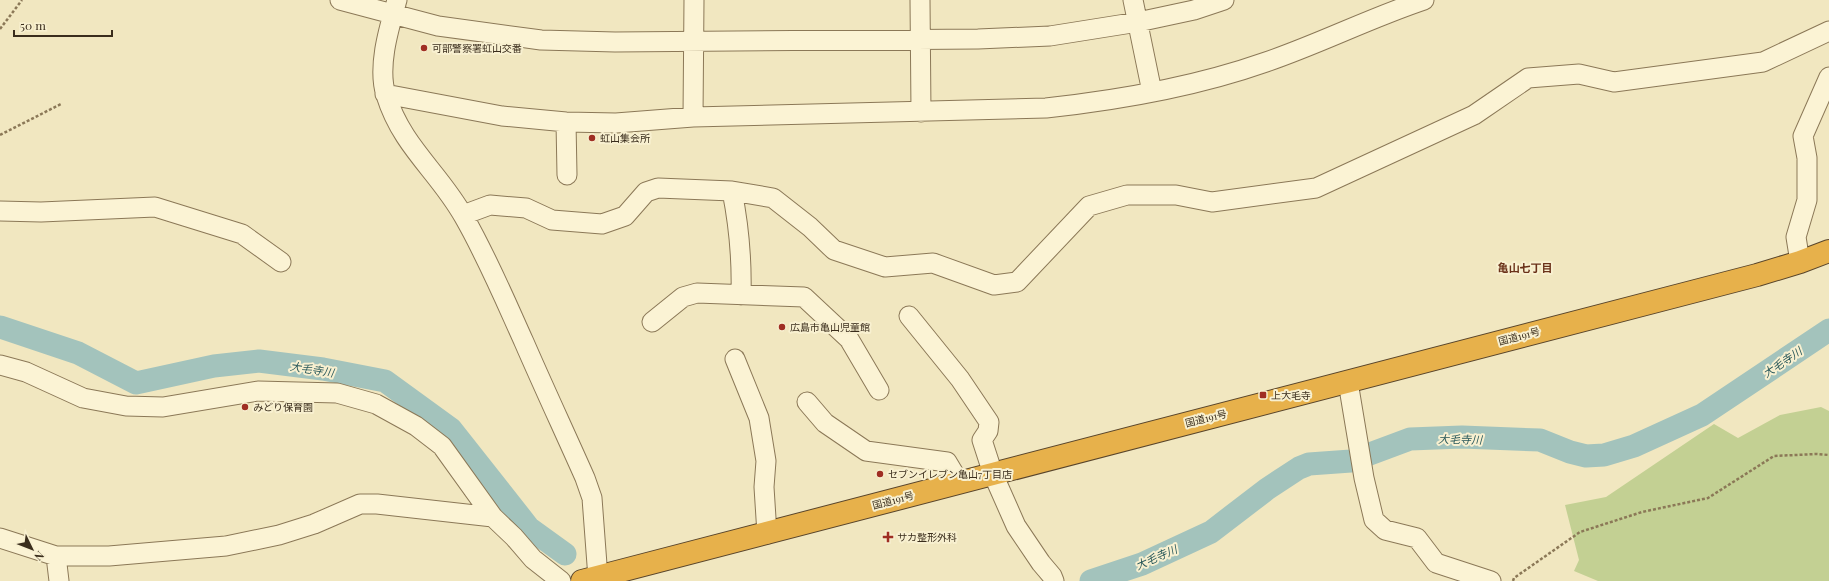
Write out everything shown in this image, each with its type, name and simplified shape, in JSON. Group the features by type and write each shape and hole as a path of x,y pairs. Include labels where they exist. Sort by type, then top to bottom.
{"highway":[{"name":"国道191号","path":"590,580 958,482 1348,382 1800,262 1829,251"}],"street":[{"path":"340,0 395,7 438,26 541,40 614,42 978,39 1050,36 1138,22 1194,10 1224,0"},
{"path":"693,117 695,41 694,0"},
{"path":"920,0 921,112"},
{"path":"1133,0 1152,92"},
{"path":"385,94 502,116 566,122 616,123 693,117 1046,108 1097,103 1209,80 1265,62 1328,39 1413,2"},
{"path":"395,7 383,66 385,94 396,123 410,145 449,193 486,257 586,478 592,498 590,580"},
{"path":"463,215 490,205 526,208 552,220 602,224 625,216 646,192 658,188 732,191 773,198 810,226 834,250 886,266 933,263 994,285 1017,282 1089,206 1127,195 1176,195 1212,202 1316,188 1474,115 1528,78 1579,74 1614,82 1763,62 1829,31"},
{"path":"1800,262 1796,237 1806,200 1807,158 1803,136 1829,78"},
{"path":"566,122 567,175"},
{"path":"732,191 738,223 742,261 741,295"},
{"path":"0,211 41,212 155,207 242,234 281,262"},
{"path":"652,322 683,297 697,293 804,297 849,339 879,390"},
{"path":"909,316 960,379 989,422 988,431 982,440 993,474 1016,526 1053,578"},
{"path":"735,359 759,418 766,461 764,487 767,534"},
{"path":"0,365 26,372 83,398 126,406 163,407 258,391 337,393 376,404 416,426 442,446 493,517 514,537 533,559 561,581"},
{"path":"1348,382 1364,478 1374,520 1385,530 1417,538 1436,563 1491,581"},
{"path":"807,402 824,423 866,451 947,462 958,482"},
{"path":"0,538 56,556 109,556 226,546 279,535 314,524 360,504 493,517"},
{"path":"56,556 59,581"}],"path":[{"path":"0,29 22,0"},
{"path":"0,135 60,104"},
{"path":"1513,581 1514,578 1580,532 1642,512 1708,498 1774,456 1829,455"}],"green space":[{"path":"1821,407 1829,411 1829,581 1598,581 1574,571 1579,560 1565,505 1606,497 1714,424 1738,438 1780,415"}],"waterway":[{"name":"大毛寺川","path":"0,327 78,353 136,383 214,366 259,361 323,369 385,381 451,429 529,528 565,554"},
{"name":"大毛寺川","path":"1091,581 1142,564 1211,532 1267,489 1299,468 1309,464 1351,461 1410,439 1462,437 1540,440 1570,452 1586,456 1604,455 1634,446 1702,415 1829,330"}],"place":[{"name":"可部警察署虹山交番","path":"424,48"},
{"name":"虹山集会所","path":"592,138"},
{"name":"広島市亀山児童館","path":"782,327"},
{"name":"上大毛寺","path":"1263,395"},
{"name":"みどり保育園","path":"245,407"},
{"name":"セブンイレブン亀山7丁目店","path":"880,474"},
{"name":"サカ整形外科","path":"888,537"}],"district":[{"name":"亀山七丁目","path":"1525,267"}]}
